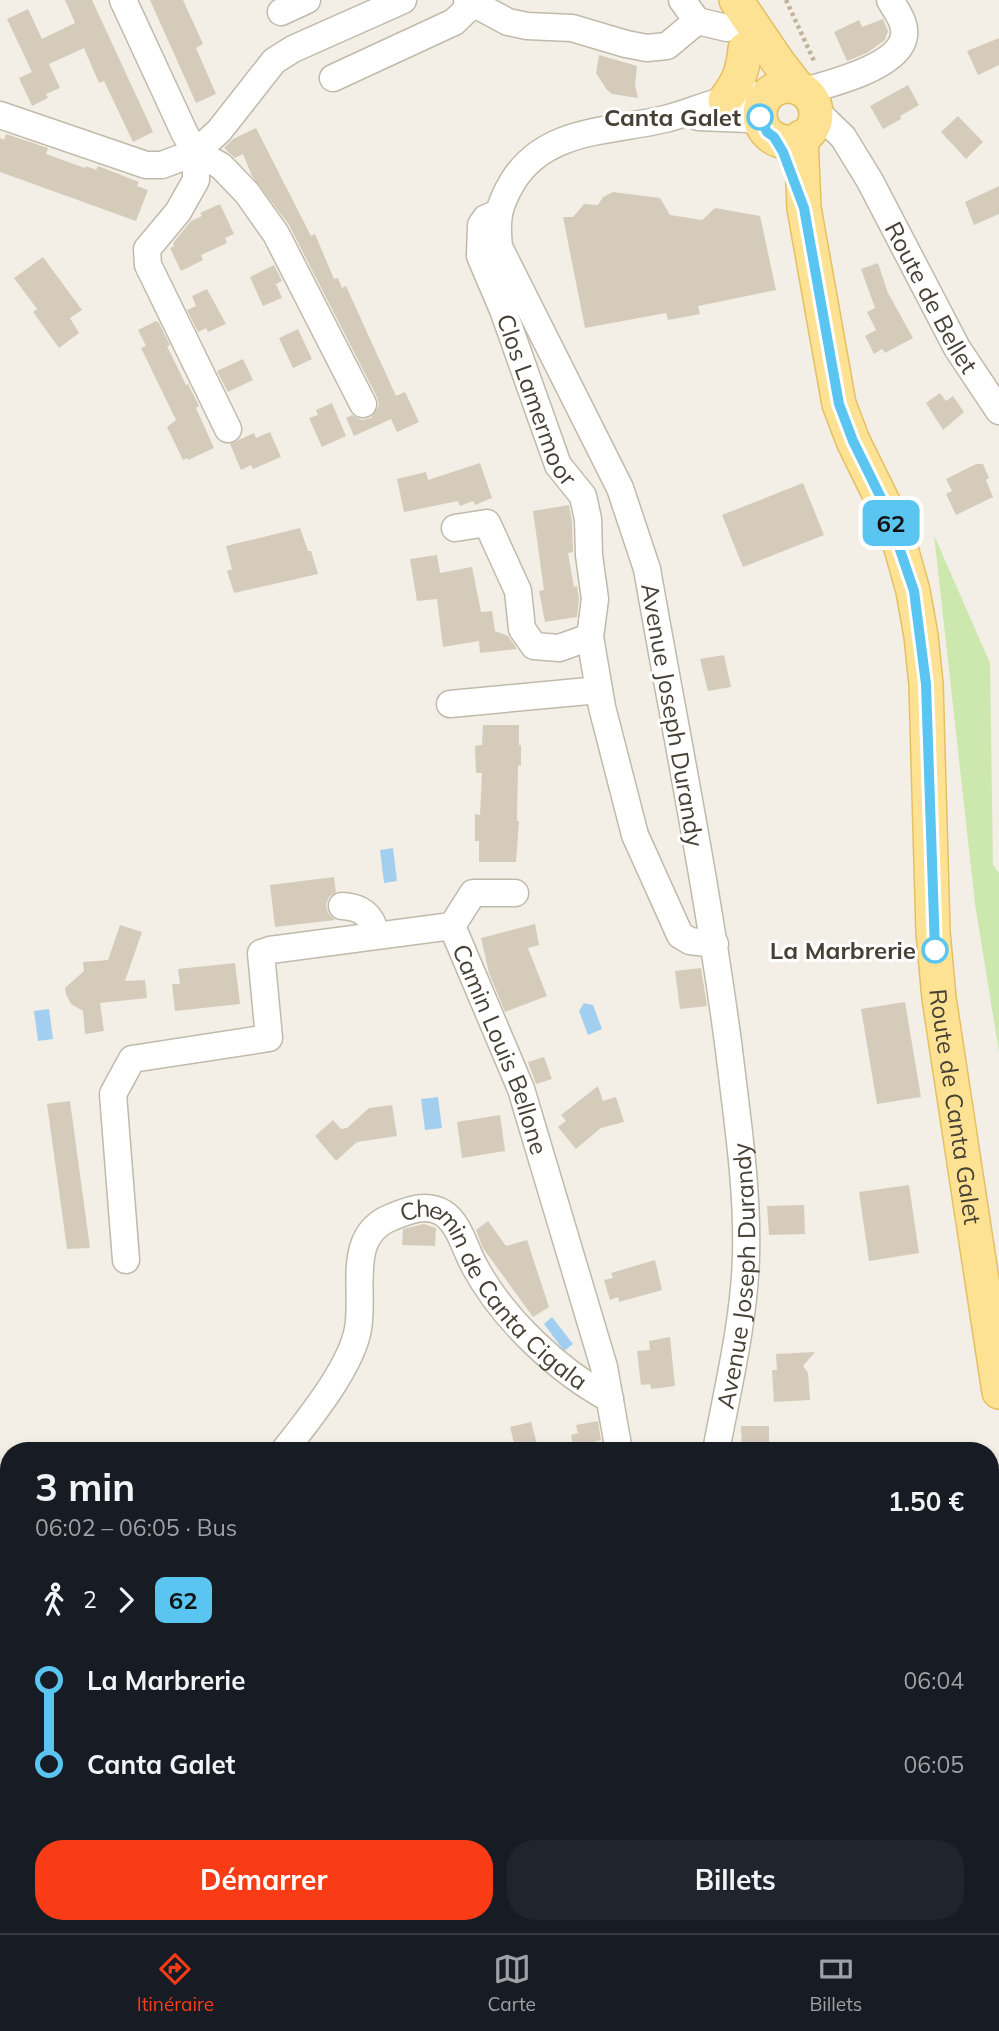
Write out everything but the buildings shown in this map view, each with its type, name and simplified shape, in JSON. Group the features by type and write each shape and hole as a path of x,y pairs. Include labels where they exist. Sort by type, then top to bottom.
{"main road":[{"path":"737,19 778,62 789,112"},
{"path":"737,19 789,112"},
{"path":"726,100 743,72 737,19"},
{"name":"Route de Canta Galet","path":"789,112 839,404 853,441 885,506 914,591 926,684 933,932 939,998 999,1392"}],"street":[{"path":"123,0 185,134 196,152 221,166 247,193 276,234 363,404"},
{"path":"281,12 307,0"},
{"path":"0,115 146,165 162,165 196,152 219,131 275,61 293,49 403,0"},
{"path":"789,112 841,81 888,59 898,50 904,38 903,20 890,0"},
{"path":"333,78 454,22 470,2 496,17 527,26 572,27 626,44 668,51 689,10 727,27 737,19"},
{"name":"Avenue Joseph Durandy","path":"718,1442 739,1329 746,1259 741,1147 715,944 647,569 620,488 499,247 496,221 506,193 519,170 531,157 552,144 572,137 665,119 726,100 789,112"},
{"name":"Avenue Joseph Durandy","path":"665,119 748,119 789,112"},
{"name":"Route de Bellet","path":"789,112 843,137 870,181 957,348 997,403"},
{"path":"196,152 196,180 178,212 147,250 148,265 228,429"},
{"name":"Clos Lamermoor","path":"499,213 486,218 481,225 480,256 503,310 558,465 583,496 588,519 589,555 595,599 590,636 599,690 635,835 680,935 690,941 715,944"},
{"path":"455,528 487,523 518,591 522,629 534,646 559,648 590,636"},
{"path":"450,704 599,690"},
{"path":"452,926 473,893 515,893"},
{"path":"342,905 364,911 371,918 376,935"},
{"name":"Camin Louis Bellone","path":"126,1260 113,1094 132,1059 269,1038 261,953 452,926 521,1089 604,1367 617,1442"},
{"name":"Chemin de Canta Cigala","path":"290,1442 336,1378 358,1330 359,1269 362,1247 369,1232 382,1221 414,1209 432,1208 445,1214 461,1237 475,1268 517,1324 552,1360 582,1384 610,1399"}],"path":[{"path":"786,0 816,65 815,79 789,112"}],"green space":[{"path":"934,535 990,663 993,865 999,873 999,1052 975,904"}],"water":[{"path":"393,848 397,881 384,883 380,850"},
{"path":"584,1003 593,1005 602,1029 588,1035 579,1011"},
{"path":"49,1009 53,1039 38,1041 34,1011"},
{"path":"438,1097 442,1128 425,1130 421,1099"},
{"path":"552,1317 573,1344 564,1351 544,1324"}],"bus line":[{"name":"62","path":"760,117 767,132 774,137 783,152 804,208 839,404 853,441 885,506 914,591 926,684 935,950"}],"place":[{"name":"Canta Galet","path":"760,117"},
{"name":"La Marbrerie","path":"935,950"}]}
